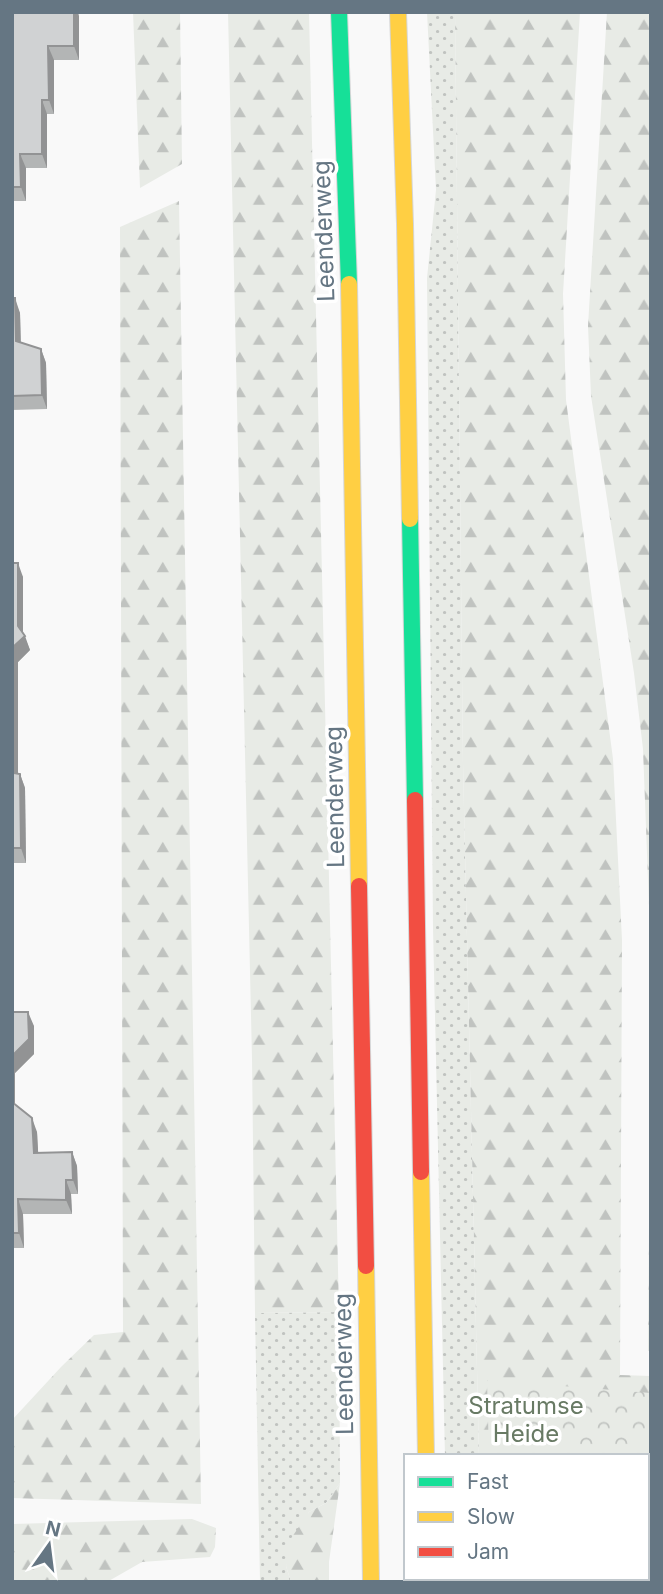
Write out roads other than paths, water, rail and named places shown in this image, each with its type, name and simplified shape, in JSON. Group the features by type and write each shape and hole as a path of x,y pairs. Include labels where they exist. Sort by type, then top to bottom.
{"main road":[{"name":"Leenderweg","path":"339,12 348,239 371,1582"},
{"path":"398,12 405,238 426,1454"}],"park label":[{"name":"Stratumse Heide","path":"526,1420"}]}
